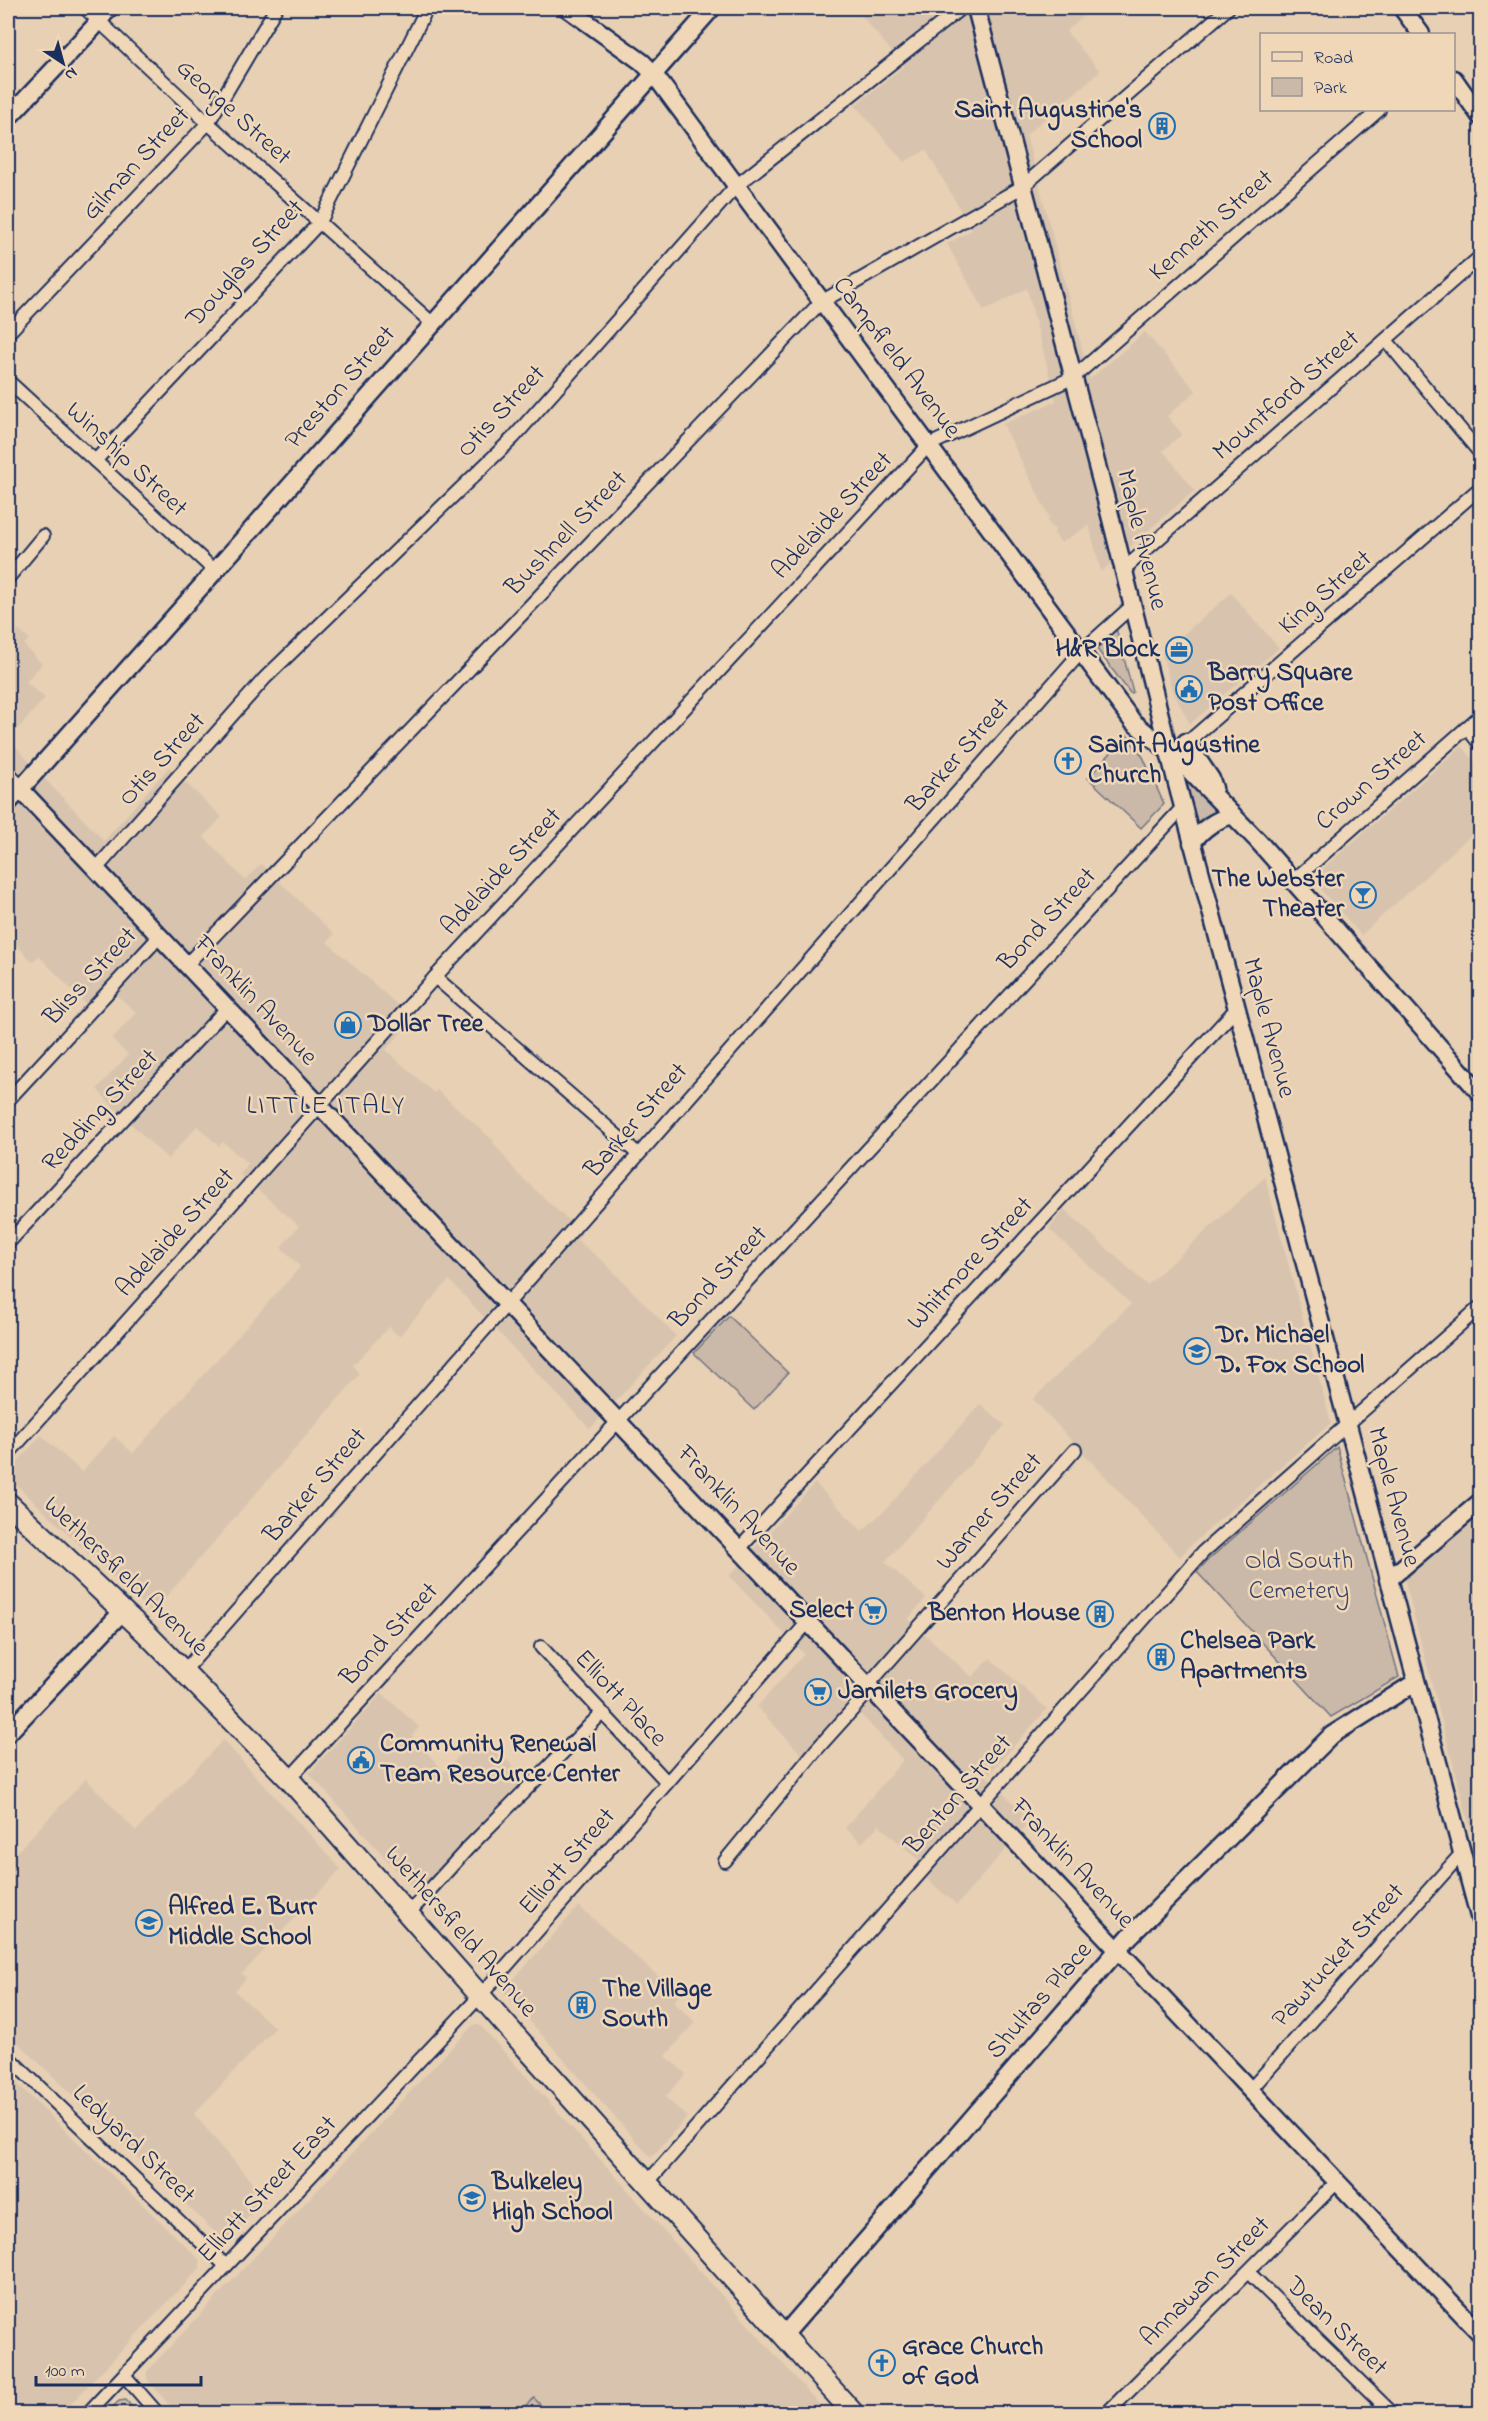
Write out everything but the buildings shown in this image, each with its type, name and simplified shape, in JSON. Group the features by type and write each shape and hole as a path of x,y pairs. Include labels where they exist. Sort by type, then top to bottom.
{"main road":[{"name":"Campfield Avenue","path":"567,8 642,62 652,73 1133,722 1170,752 1294,880 1480,1093"},
{"name":"Preston Street","path":"8,802 712,8"},
{"name":"Maple Avenue","path":"976,8 1124,569 1131,607 1170,752 1182,807 1480,1920"},
{"path":"1402,8 1420,33"},
{"path":"8,118 104,14"},
{"path":"1455,80 1480,116"},
{"path":"1186,742 1211,779 1216,798"},
{"name":"Franklin Avenue","path":"8,776 1480,2334"},
{"path":"1192,843 1202,830 1219,819 1233,815"},
{"path":"1388,1580 1480,1502"},
{"name":"Wethersfield Avenue","path":"8,1503 123,1611 289,1779 852,2413"},
{"path":"8,1733 123,1611"},
{"name":"Shultas Place","path":"784,2336 1118,1950 1332,1735 1416,1682"}],"street":[{"name":"George Street","path":"85,8 104,14 208,123 432,322"},
{"name":"Gilman Street","path":"8,333 208,123 276,8"},
{"name":"Douglas Street","path":"94,461 320,222 427,8"},
{"name":"Otis Street","path":"96,869 265,678 514,436 736,186 961,8"},
{"name":"Bushnell Street","path":"186,965 821,302 1022,188 1228,8"},
{"name":"Kenneth Street","path":"1074,377 1378,111"},
{"name":"Mountford Street","path":"1124,569 1480,257"},
{"path":"1386,340 1480,453"},
{"name":"Adelaide Street","path":"8,1454 435,976 929,445 1074,377"},
{"name":"Winship Street","path":"8,381 215,571"},
{"name":"King Street","path":"1170,752 1186,742 1480,488"},
{"path":"8,578 43,536"},
{"name":"Barker Street","path":"184,1671 1082,651 1131,607"},
{"name":"Crown Street","path":"1294,880 1480,716"},
{"path":"1467,728 1480,744"},
{"name":"Bond Street","path":"289,1779 1182,807"},
{"name":"Bliss Street","path":"8,1100 159,937"},
{"path":"435,976 638,1154"},
{"name":"Redding Street","path":"8,1243 227,1008"},
{"name":"Whitmore Street","path":"739,1549 1236,1009"},
{"name":"Benton Street","path":"647,2183 1203,1552 1480,1307"},
{"name":"Warner Street","path":"725,1861 869,1687 1075,1450"},
{"name":"Elliott Street","path":"480,1996 808,1622"},
{"name":"Elliott Place","path":"541,1647 667,1782"},
{"path":"408,1914 468,1848 602,1713"},
{"name":"Pawtucket Street","path":"1250,2090 1462,1853"},
{"name":"Elliott Street East","path":"87,2414 480,1996"},
{"name":"Ledyard Street","path":"8,2057 226,2266"},
{"name":"Annawan Street","path":"1106,2414 1337,2182"},
{"name":"Dean Street","path":"1248,2272 1393,2414"},
{"path":"124,2375 158,2414"}],"shaded area":[{"path":"855,8 1093,8 1066,31 1100,71 1026,135 1090,379 1145,332 1196,391 1167,416 1182,434 1163,451 1195,490 1101,572 1089,525 1061,543 1054,533 1055,530 1047,521 1050,519 1003,424 1056,401 1027,288 984,311 947,244 972,230 926,150 904,162 855,105 904,66"},
{"path":"1231,593 1279,648 1190,724 1172,690 1162,653"},
{"path":"8,621 29,639 24,645 42,664 26,682 45,698 9,739 44,778 104,841 169,767 222,817 204,837 245,880 261,864 334,934 327,942 413,1019 386,1050 434,1093 437,1090 494,1141 518,1174 582,1233 577,1240 606,1264 676,1336 590,1429 449,1280 399,1336 389,1327 353,1365 360,1374 152,1613 8,1477 8,1473 41,1435 82,1472 114,1436 133,1453 300,1267 281,1247 299,1226 240,1174 248,1164 223,1142 219,1146 197,1126 168,1159 114,1108 97,1089 128,1055 112,1039 136,1012 115,994 96,1015 39,956 32,962 8,935 8,909 12,903 8,898"},
{"path":"1462,746 1480,768 1480,827 1361,935 1322,891 1318,880 1320,871"},
{"name":"Dr. Michael D. Fox School","path":"1265,1177 1331,1423 1180,1557 1033,1399 1131,1304 1049,1229 1064,1209 1147,1285"},
{"path":"980,1404 1005,1425 885,1562 926,1598 908,1619 972,1677 990,1658 1047,1709 987,1776 1030,1821 957,1905 927,1879 932,1872 879,1825 862,1843 845,1828 903,1760 851,1704 805,1758 757,1707 804,1654 729,1576 815,1483 862,1531 885,1510"},
{"path":"1480,1513 1480,1866 1404,1578"},
{"path":"382,1693 419,1727 412,1735 444,1772 481,1733 525,1779 417,1893 309,1773"},
{"name":"Alfred E. Burr Middle School","path":"223,1740 341,1869 242,1974 246,1978 235,1991 275,2028 194,2114 266,2199 228,2238 221,2238 8,2033 8,1861 86,1779 136,1831"},
{"path":"579,1906 679,1995 674,2002 695,2022 666,2056 686,2074 665,2097 687,2117 651,2158 503,1991"},
{"name":"Bulkeley High School","path":"473,2025 480,2025 820,2405 819,2414 177,2414 147,2379 147,2371"},
{"path":"8,2075 200,2260 200,2268 62,2413 8,2413"}],"green space":[{"path":"1116,628 1133,692 1132,693 1097,649"},
{"path":"1127,735 1143,757 1164,804 1141,828 1088,778"},
{"path":"1185,776 1219,812 1207,816 1198,825 1196,824"},
{"path":"729,1316 788,1373 754,1410 694,1353"},
{"name":"Old South Cemetery","path":"1337,1447 1399,1677 1331,1717 1197,1572"},
{"path":"534,2398 548,2413 517,2413"},
{"path":"126,2400 137,2413 106,2413 119,2401"}],"place":[{"name":"Saint Augustine's School","path":"1162,126"},
{"name":"H&R Block","path":"1179,650"},
{"name":"Barry Square Post Office","path":"1189,689"},
{"name":"Saint Augustine Church","path":"1068,761"},
{"name":"The Webster Theater","path":"1363,895"},
{"name":"Dollar Tree","path":"348,1025"},
{"name":"Dr. Michael D. Fox School","path":"1197,1351"},
{"name":"Select","path":"873,1611"},
{"name":"Benton House","path":"1100,1614"},
{"name":"Chelsea Park Apartments","path":"1161,1657"},
{"name":"Jamilets Grocery","path":"818,1692"},
{"name":"Community Renewal Team Resource Center","path":"361,1760"},
{"name":"Alfred E. Burr Middle School","path":"149,1923"},
{"name":"The Village South","path":"582,2005"},
{"name":"Bulkeley High School","path":"472,2198"},
{"name":"Grace Church of God","path":"882,2363"}],"district":[{"name":"LITTLE ITALY","path":"326,1106"}]}
